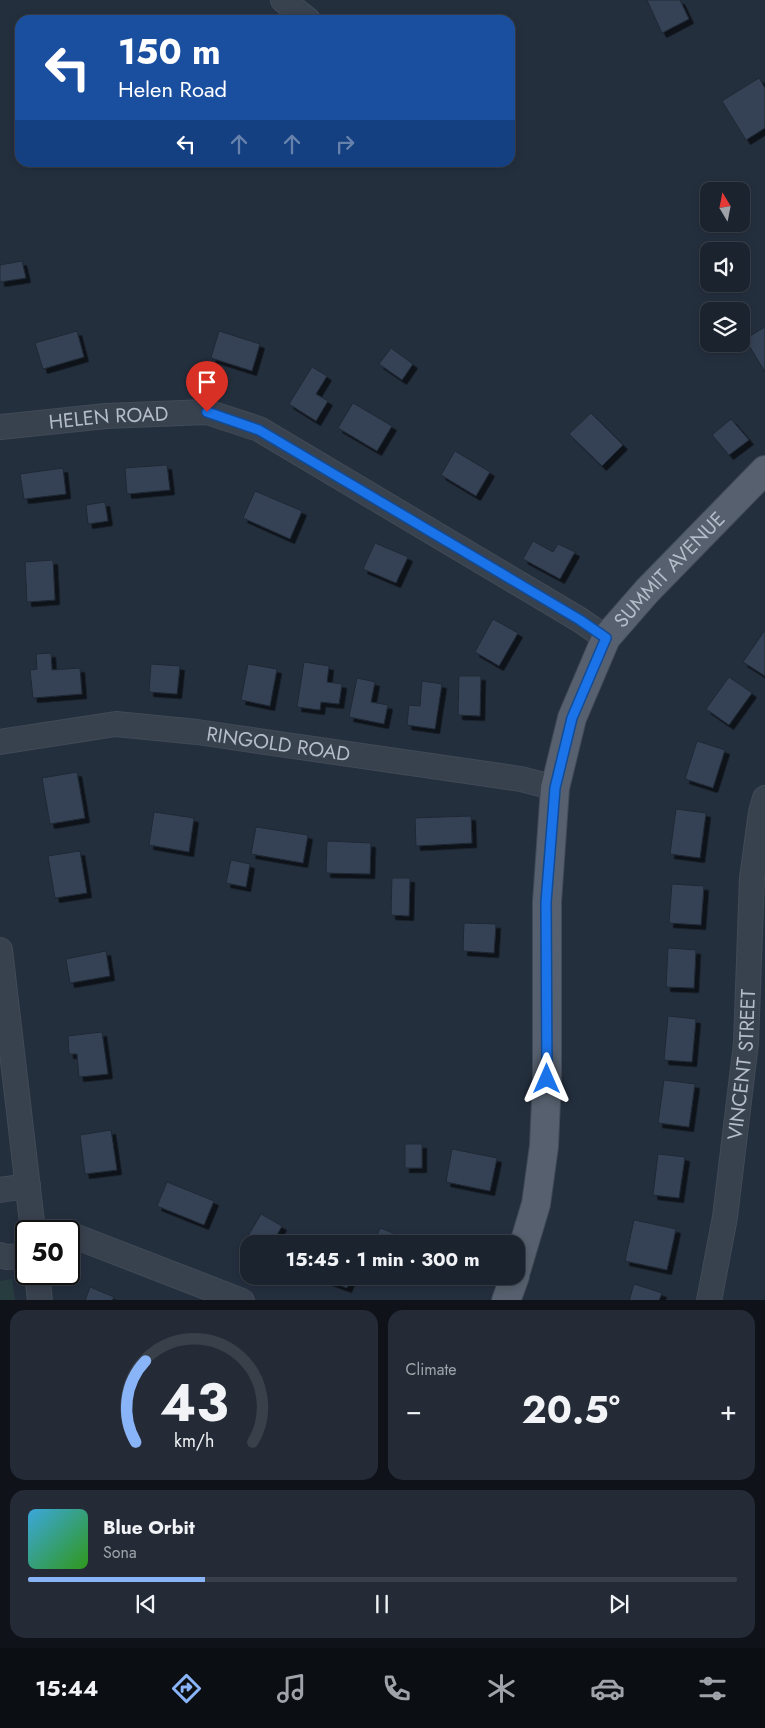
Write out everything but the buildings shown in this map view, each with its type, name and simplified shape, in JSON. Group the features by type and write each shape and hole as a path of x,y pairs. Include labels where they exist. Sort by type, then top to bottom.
{"main road":[{"name":"SUMMIT AVENUE","path":"525,1241 536,1204 544,1146 547,1079 546,902 555,788 572,718 606,638 647,591 765,470"},
{"path":"506,1300 511,1285"}],"street":[{"path":"283,0 302,15"},
{"name":"HELEN ROAD","path":"0,427 106,416 207,412 259,430 580,620 606,638"},
{"name":"RINGOLD ROAD","path":"0,742 116,724 217,735 521,780 555,788"},
{"name":"VINCENT STREET","path":"709,1300 756,1045 752,878 760,812 765,798"},
{"path":"0,950 31,1220"},
{"path":"0,1190 28,1186"},
{"path":"80,1238 242,1300"},
{"path":"0,1255 6,1258 15,1257"},
{"path":"39,1285 40,1300"}],"green space":[{"path":"12,1279 15,1300 0,1300 0,1281"}],"route":[{"path":"207,412 259,430 580,620 606,638 572,718 555,788 546,902 547,1079"}]}
